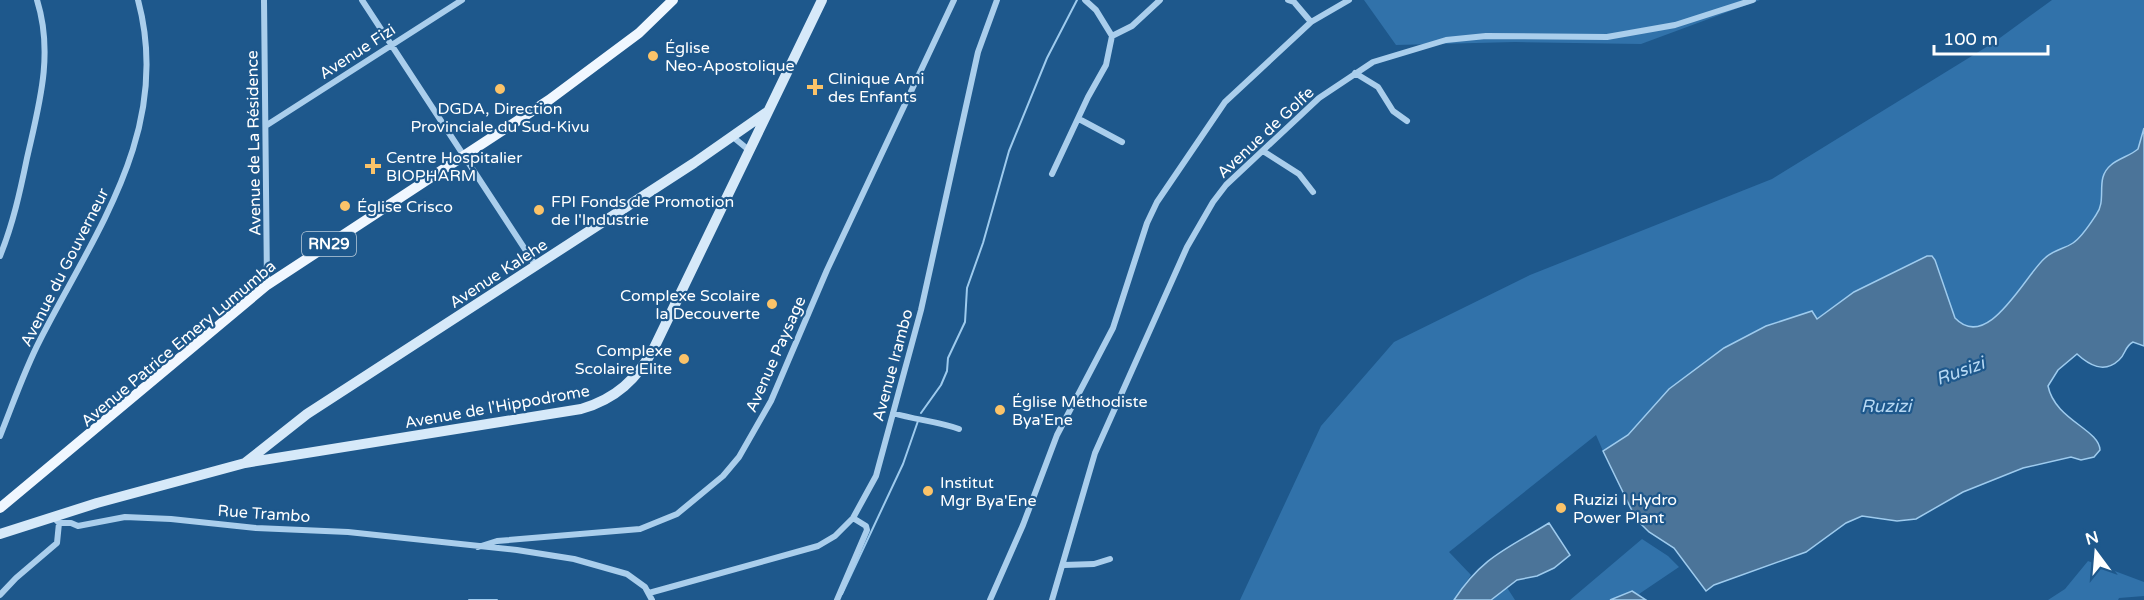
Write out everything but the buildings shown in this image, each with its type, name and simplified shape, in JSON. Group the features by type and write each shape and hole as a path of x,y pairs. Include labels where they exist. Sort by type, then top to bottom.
{"main road":[{"name":"Avenue Patrice Emery Lumumba","path":"0,508 267,285 549,100 639,33 673,0"}],"street":[{"path":"0,256 14,216 42,98 45,36 37,0"},
{"name":"Avenue du Gouverneur","path":"0,436 38,342 111,211 134,152 145,97 146,43 138,0"},
{"name":"Avenue de La Résidence","path":"264,0 267,285"},
{"path":"362,0 536,266"},
{"name":"Avenue Fizi","path":"267,125 462,0"},
{"name":"Avenue de l'Hippodrome","path":"0,532 56,520 159,485 245,463 581,410 613,396 644,367 822,0"},
{"name":"Avenue Paysage","path":"478,547 497,542 640,529 677,514 723,476 739,457 771,401 827,270 954,0"},
{"name":"Avenue Irambo","path":"649,593 800,553 831,539 853,518 876,476 921,310 978,52 997,0"},
{"path":"1052,174 1106,65 1112,36 1096,10 1085,0"},
{"path":"1112,36 1132,26 1160,0"},
{"path":"1288,0 1294,2 1311,22"},
{"path":"990,600 1023,525 1057,435 1113,328 1147,223 1158,202 1225,102 1311,22 1349,0"},
{"name":"Avenue de Golfe","path":"1052,600 1095,453 1178,266 1213,202 1226,185 1319,98 1355,73 1391,55 1446,40 1486,36 1607,37 1675,24 1754,0"},
{"path":"1355,73 1378,87 1393,111 1407,121"},
{"name":"Avenue Kalehe","path":"245,463 307,414 733,137 770,110"},
{"path":"1079,119 1122,142"},
{"path":"733,137 750,151"},
{"path":"1263,152 1299,174 1313,192"},
{"path":"893,413 909,418 935,421 959,429"},
{"name":"Rue Trambo","path":"56,520 88,526 125,517 171,519 256,528 348,532 517,550 594,564 627,574 639,581 649,593"},
{"path":"838,599 867,530 853,518"},
{"path":"0,595 57,543 56,520"},
{"path":"1064,565 1094,564 1110,559"},
{"path":"649,593 652,600"}],"shaded area":[{"path":"1364,0 1760,0 1641,44 1515,42 1396,45"},
{"path":"2052,0 2144,0 2144,128 2138,149 2124,157 2101,189 2098,212 2090,227 2079,239 2045,258 2007,304 1984,325 1972,328 1961,324 1955,317 1944,292 1863,289 1854,292 1816,319 1812,311 1790,319 1648,415 1628,435 1603,451 1596,435 1449,552 1471,575 1454,600 1240,600 1321,426 1394,342 1530,275 1772,179 1993,43"},
{"path":"1642,539 1668,556 1679,567 1639,594 1646,600 1638,594 1610,600 1570,600"},
{"path":"2088,561 2144,582 2144,596 2119,598 2118,600 2048,600 2065,589"},
{"path":"1506,586 1515,600 1491,600"}],"water":[{"name":"Ruzizi","path":"2144,128 2144,346 2133,342 2119,360 2108,367 2087,362 2077,354 2058,370 2048,386 2052,398 2059,407 2098,443 2100,450 2094,457 2081,460 2071,457 2023,468 1963,492 1916,519 1897,521 1862,516 1846,523 1806,552 1714,585 1706,591 1674,548 1649,532 1636,519 1603,451 1628,435 1669,389 1724,348 1766,326 1812,311 1817,319 1854,292 1927,256 1932,256 1935,260 1955,318 1968,326 1980,326 1993,319 2005,308 2045,258 2073,243 2083,234 2099,209 2103,176 2114,163 2138,149"},
{"path":"1549,523 1570,555 1554,568 1537,576 1517,580 1491,600 1454,600 1486,563"},
{"path":"1632,591 1646,600 1610,600"}],"waterway":[{"path":"921,413 941,385 947,371 948,358 965,322 967,288 983,243 1009,151 1047,58 1077,0"},
{"path":"842,594 903,464 918,421"},
{"path":"469,600 497,600"}],"place":[{"name":"Église Neo-Apostolique","path":"653,56"},
{"name":"Clinique Ami des Enfants","path":"815,87"},
{"name":"DGDA, Direction Provinciale du Sud-Kivu","path":"500,89"},
{"name":"Centre Hospitalier BIOPHARM","path":"373,166"},
{"name":"Église Crisco","path":"345,206"},
{"name":"FPI Fonds de Promotion de l'Industrie","path":"539,210"},
{"name":"Complexe Scolaire la Decouverte","path":"772,304"},
{"name":"Complexe Scolaire Elite","path":"684,359"},
{"name":"Église Méthodiste Bya'Ene","path":"1000,410"},
{"name":"Institut Mgr Bya'Ene","path":"928,491"},
{"name":"Ruzizi I Hydro Power Plant","path":"1561,508"}],"water label":[{"name":"Rusizi","path":"1960,371"}]}
